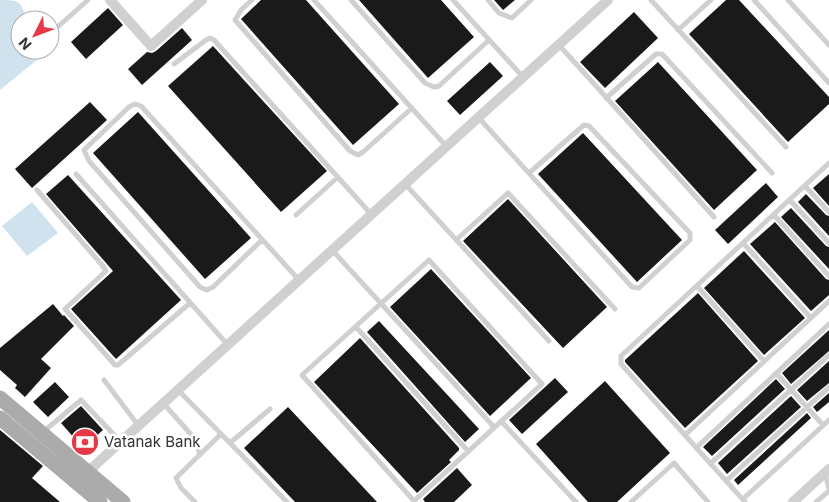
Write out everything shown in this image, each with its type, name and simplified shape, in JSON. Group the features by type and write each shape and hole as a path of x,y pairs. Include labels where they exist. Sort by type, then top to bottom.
{"main road":[{"path":"0,398 41,433 82,477 100,502"},
{"path":"0,418 82,477 123,502"}],"street":[{"path":"110,0 151,46 196,2"},
{"path":"82,477 608,0"},
{"path":"792,502 827,471"}],"lane":[{"path":"60,25 88,0"},
{"path":"252,0 241,10 235,20 350,151 358,155 363,152 412,108"},
{"path":"314,0 446,146"},
{"path":"351,0 425,83 434,87 439,86 489,40"},
{"path":"453,0 523,77"},
{"path":"488,0 499,12 512,18 531,0"},
{"path":"651,0 786,147"},
{"path":"678,30 711,0"},
{"path":"754,0 829,83"},
{"path":"788,0 829,45"},
{"path":"174,64 206,40 210,38 214,40 371,214"},
{"path":"558,45 714,216"},
{"path":"606,98 656,54 662,54 772,172"},
{"path":"262,240 213,287 207,290 200,287 89,161 84,150 129,107 135,104 141,106 299,280"},
{"path":"478,117 632,287 639,288 690,240 690,233 589,126 584,125 529,173"},
{"path":"829,163 621,356 621,364 744,500 829,420"},
{"path":"76,174 227,344"},
{"path":"296,215 338,177"},
{"path":"405,184 549,341"},
{"path":"805,186 829,212"},
{"path":"36,190 106,271 65,309 115,365 118,365 190,303"},
{"path":"456,240 508,193 615,309"},
{"path":"790,200 829,243"},
{"path":"774,215 829,276"},
{"path":"743,244 811,318"},
{"path":"331,250 494,427"},
{"path":"429,260 542,384 414,501 302,375 356,326 429,260"},
{"path":"697,286 764,361"},
{"path":"685,435 829,301"},
{"path":"696,448 829,324"},
{"path":"356,326 468,452"},
{"path":"711,464 829,355"},
{"path":"776,373 823,425"},
{"path":"104,380 138,425"},
{"path":"726,481 829,387"},
{"path":"177,389 287,502"},
{"path":"41,433 81,400 120,441"},
{"path":"162,403 196,440 200,455"},
{"path":"230,443 270,408"},
{"path":"501,421 576,502"},
{"path":"195,502 181,488 176,478 221,434"},
{"path":"631,502 674,463 708,502"},
{"path":"816,502 829,490 827,471"}],"water":[{"path":"0,0 12,0 19,3 23,10 10,10 10,60 37,60 0,90"},
{"path":"32,202 58,233 27,256 2,226"}],"building":[{"path":"261,0 306,0 399,104 353,145 241,19"},
{"path":"359,0 441,0 474,37 428,78"},
{"path":"494,0 515,0 503,10"},
{"path":"726,0 739,0 829,97 829,104 788,142 689,34"},
{"path":"108,8 123,25 86,59 71,42"},
{"path":"634,12 658,38 605,88 580,62"},
{"path":"182,28 192,40 142,85 128,69 147,52 152,53 156,51"},
{"path":"213,46 327,171 281,212 168,86"},
{"path":"490,62 503,76 460,115 447,101"},
{"path":"658,62 757,170 714,210 615,101"},
{"path":"90,102 107,120 32,188 15,169"},
{"path":"138,112 251,238 205,279 93,153"},
{"path":"583,133 682,240 637,282 538,174"},
{"path":"829,174 829,206 813,188"},
{"path":"68,175 181,300 116,359 71,309 113,271 46,194"},
{"path":"766,183 778,197 728,244 715,230"},
{"path":"806,194 829,216 829,236 798,202"},
{"path":"508,199 607,307 563,348 463,241"},
{"path":"791,208 829,247 829,269 781,217"},
{"path":"775,222 826,279 829,280 829,295 811,311 750,244"},
{"path":"744,251 805,318 764,355 704,288"},
{"path":"431,269 531,378 490,416 390,307"},
{"path":"698,293 758,361 685,428 625,360"},
{"path":"53,304 74,326 41,359 51,368 25,397 15,388 17,385 0,370 0,348"},
{"path":"379,321 479,429 465,442 367,332"},
{"path":"829,330 829,351 791,384 782,373"},
{"path":"360,338 459,448 449,460 451,462 417,493 314,382"},
{"path":"829,361 829,383 807,401 797,390"},
{"path":"555,378 568,392 522,434 509,420"},
{"path":"776,379 785,389 712,456 703,447"},
{"path":"605,381 670,453 617,502 588,502 536,444"},
{"path":"55,382 69,397 48,417 33,402"},
{"path":"829,393 829,402 817,412 813,407"},
{"path":"791,396 801,407 727,474 718,463"},
{"path":"81,406 103,430 83,448 61,423"},
{"path":"288,407 377,502 295,502 244,448"},
{"path":"807,413 811,418 738,485 734,480"},
{"path":"0,430 43,466 32,478 60,502 0,502"},
{"path":"457,468 472,485 454,502 425,502 423,499"}],"place":[{"name":"Vatanak Bank","path":"85,442"}]}
